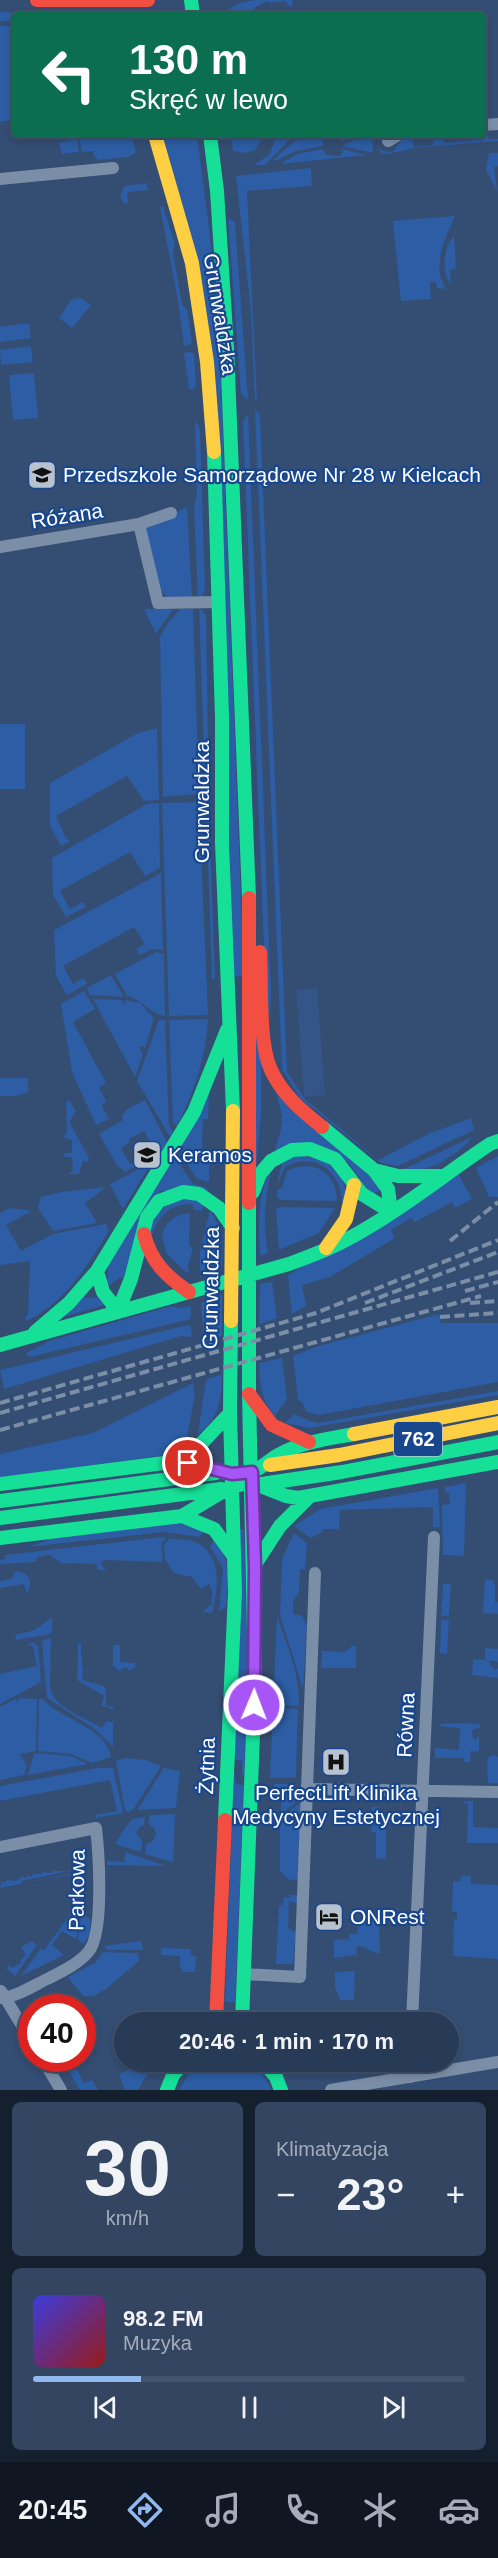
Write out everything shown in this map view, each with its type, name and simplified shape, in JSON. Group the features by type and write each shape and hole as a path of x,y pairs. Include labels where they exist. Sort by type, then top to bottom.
{"main road":[{"path":"37,0 117,5 147,0"},
{"name":"Grunwaldzka","path":"156,138 192,263 207,362 213,432 222,718 222,843 228,1027 234,1124 230,1413 232,1478"},
{"name":"Grunwaldzka","path":"210,138 217,191 227,359 249,910 248,1209 252,1476"},
{"path":"249,910 259,941 265,1054 272,1073 294,1104 374,1170 388,1189 391,1212"},
{"path":"29,1337 69,1303 97,1270 194,1112 228,1027"},
{"path":"0,1345 289,1264 324,1251 391,1212 440,1176 498,1141"},
{"path":"248,1209 259,1172 280,1155 299,1148 320,1150 334,1158 347,1171 354,1185 371,1202 391,1212"},
{"path":"374,1170 398,1176 440,1176"},
{"path":"324,1251 346,1222 352,1207 354,1185"},
{"path":"118,1311 127,1292 149,1212 159,1201 173,1193 189,1191 211,1200 221,1209 233,1228"},
{"path":"144,1230 152,1260 165,1276 189,1292"},
{"path":"97,1270 103,1292 118,1311"},
{"path":"249,1394 272,1425 309,1442"},
{"path":"0,1484 172,1462 188,1463 232,1478 252,1476 285,1451 309,1442 498,1407"},
{"path":"172,1462 200,1445 230,1413"},
{"name":"762","path":"0,1501 141,1484 339,1455 498,1423"},
{"name":"762","path":"0,1518 342,1472 498,1442"},
{"path":"252,1476 287,1497 309,1497 498,1462"},
{"path":"242,2012 255,1681 252,1476"},
{"path":"0,1538 182,1516 206,1503 232,1478"},
{"name":"Żytnia","path":"216,2012 234,1622 232,1478"},
{"path":"255,1566 280,1526 309,1497"},
{"path":"182,1516 214,1529 234,1555"},
{"path":"167,2090 175,2072"},
{"path":"272,2072 281,2090"}],"street":[{"path":"0,179 113,168"},
{"name":"Różana","path":"0,547 139,524 171,513"},
{"path":"139,524 158,603 219,602"},
{"name":"Równa","path":"412,2012 434,1537"},
{"path":"243,1974 300,1977 315,1573"},
{"path":"308,1789 498,1792"},
{"name":"Parkowa","path":"0,1846 96,1828 99,1851 97,1934 90,1951 52,1977 1,1997"},
{"path":"1,1997 18,2022"},
{"path":"331,2090 498,2062"},
{"path":"51,2072 62,2090"},
{"path":"411,2072 411,2077"}],"shaded area":[{"path":"255,0 293,0 290,7 285,1 269,3 268,1 255,7 253,12 226,12 240,3"},
{"path":"0,12 12,12 12,21 0,21"},
{"path":"0,26 12,26 12,120 0,122"},
{"path":"486,132 489,139 498,139 498,141 414,148 387,154 381,153 377,145 382,151 392,152 405,138 412,139 414,147 433,145 433,138 443,138 444,143 476,140 476,138 486,138"},
{"path":"132,138 136,152 129,157 98,160 93,151 82,152 79,139"},
{"path":"163,138 197,138 210,236 219,333 244,977 233,976 220,461"},
{"path":"231,138 262,138 255,150 245,153 233,151"},
{"path":"275,138 294,138 289,140 265,165 254,165 270,154"},
{"path":"331,138 323,140 323,146 296,151 276,161 273,160 295,141"},
{"path":"359,138 372,138 373,153 342,146"},
{"path":"77,139 79,152 62,154 59,143"},
{"path":"323,149 326,155 340,156 342,149 366,155 280,164 297,154"},
{"path":"489,153 498,153 498,166 494,167 497,191 486,170"},
{"path":"311,168 312,186 247,191 257,401 255,401 251,311 236,176"},
{"path":"146,183 148,190 129,192 127,194 128,203 123,203 120,195 125,186"},
{"path":"163,206 175,244 173,252 182,305 187,310 192,342 184,346 178,300 160,207"},
{"path":"455,216 441,252 440,271 446,289 437,288 436,282 430,282 431,299 401,301 393,221"},
{"path":"228,218 235,222 248,400 241,394"},
{"path":"454,236 456,269 450,270 451,285 446,273 445,260 447,246"},
{"path":"80,298 91,305 72,328 59,318 71,300"},
{"path":"29,323 31,338 0,342 0,327"},
{"path":"31,346 33,362 1,365 0,350"},
{"path":"184,353 194,354 196,385 194,389 189,389"},
{"path":"34,373 38,418 13,420 9,375"},
{"path":"255,410 260,415 287,1072 305,1099 378,1160 428,1134 471,1118 474,1130 398,1166 381,1163 300,1098 282,1069"},
{"path":"248,414 271,994 270,1020 265,971 243,421"},
{"path":"195,422 200,430 205,590 198,599 194,508 197,492"},
{"path":"187,507 192,600 168,599 159,588 146,528"},
{"path":"199,607 206,615 215,979 212,978"},
{"path":"174,608 156,634 144,609"},
{"path":"180,609 193,609 199,794 163,797 160,637"},
{"path":"0,724 25,724 25,789 0,789"},
{"path":"157,728 159,800 144,801 127,776 56,816 66,838 70,841 61,846 50,826 50,783 136,734"},
{"path":"199,802 208,1015 169,1016 162,803"},
{"path":"159,803 160,868 145,876 130,852 60,891 70,909 83,902 86,907 66,917 53,895 52,858 147,804"},
{"path":"161,873 163,950 152,949 140,955 136,949 145,944 134,927 63,966 73,984 84,978 87,984 67,995 56,976 54,930"},
{"path":"156,952 164,954 165,1016 155,1013 127,996 115,974"},
{"path":"111,975 124,997 90,995 87,988"},
{"path":"317,988 325,1095 304,1097 296,990"},
{"path":"84,991 95,1009 73,1022 106,1083 99,1088 106,1101 102,1106 109,1119 96,1125 72,1072 61,1004"},
{"path":"93,999 122,1000 124,1004 125,1000 140,1003 154,1018 145,1049 143,1046 139,1047 143,1054 135,1077"},
{"path":"208,1019 205,1047 198,1074 177,1126 173,1123 169,1020"},
{"path":"159,1020 165,1020 169,1126 173,1131 170,1137 137,1081"},
{"path":"255,1032 261,1032 261,1115 256,1168"},
{"path":"0,1078 28,1078 28,1092 16,1096 0,1096"},
{"path":"209,1092 208,1119 203,1119 202,1150 179,1152"},
{"path":"276,1092 372,1177 382,1189 372,1195 347,1161 275,1150 282,1115"},
{"path":"69,1100 76,1111 69,1122 89,1158 88,1162 83,1161 79,1174 68,1174 73,1171 72,1158 63,1156 64,1153 72,1153 72,1140 63,1137 67,1132 66,1103"},
{"path":"145,1100 167,1142 157,1154 144,1131 129,1139 130,1142 121,1148 130,1164 133,1163 135,1167 125,1172 117,1165 99,1134 123,1120 122,1116 127,1109"},
{"path":"472,1137 446,1160 424,1169 402,1170"},
{"path":"209,1152 209,1182 197,1179 180,1154"},
{"path":"296,1156 318,1159 333,1167 343,1181 347,1203 342,1202 337,1181 331,1173 316,1163 306,1161 285,1167 277,1186 282,1162"},
{"path":"498,1156 498,1197 489,1197 476,1168"},
{"path":"175,1157 193,1184 207,1188 209,1191 160,1191 128,1277 119,1278 107,1287 108,1265"},
{"path":"308,1166 321,1170 330,1177 337,1194 337,1201 281,1200 277,1197 277,1190 282,1188 287,1171 296,1167"},
{"path":"143,1167 149,1167 123,1209 110,1184"},
{"path":"271,1171 265,1212 268,1253 260,1256 261,1201 266,1180"},
{"path":"459,1175 472,1199 455,1208 452,1202 415,1222 411,1218 391,1230 395,1238 330,1277 302,1285 306,1306 292,1314 288,1275"},
{"path":"106,1187 85,1203 97,1223 53,1231 38,1208 41,1197 61,1192"},
{"path":"177,1200 195,1200 204,1205 202,1211 194,1210 192,1204 177,1206 166,1212 152,1235 149,1235 158,1213"},
{"path":"281,1207 335,1208 319,1233 279,1250 276,1209"},
{"path":"11,1208 32,1211 6,1225 21,1251 53,1234 106,1224 109,1231 83,1270 64,1293 53,1304 27,1321 25,1317 28,1315 30,1261 0,1265 0,1213"},
{"path":"210,1210 220,1227 222,1267 200,1271 200,1252"},
{"path":"190,1213 189,1244 193,1249 187,1273 167,1254 162,1237 165,1227 171,1220 179,1215"},
{"path":"272,1282 277,1318 259,1325 260,1284"},
{"path":"222,1294 222,1336 204,1338 201,1303"},
{"path":"83,1296 99,1297 104,1305 63,1317"},
{"path":"171,1306 180,1308 191,1306 191,1317 188,1320 29,1357 26,1353 49,1341"},
{"path":"439,1314 441,1323 498,1323 498,1382 319,1415 307,1412 302,1402 298,1400 293,1356 319,1346"},
{"path":"188,1325 191,1327 192,1337 181,1336 4,1389 0,1370"},
{"path":"282,1358 287,1399 275,1416 266,1403 262,1391 259,1363"},
{"path":"222,1374 218,1408 211,1422 198,1434 206,1380"},
{"path":"193,1383 195,1395 187,1437 192,1444 173,1454 0,1478 0,1454 93,1433"},
{"path":"498,1391 498,1395 310,1428 285,1423 295,1414 318,1423"},
{"path":"466,1483 464,1556 443,1555 442,1505 450,1504 449,1493 445,1492 445,1487"},
{"path":"438,1488 440,1527 433,1527 433,1507 340,1510 339,1529 323,1529 311,1538 294,1526 320,1509"},
{"path":"175,1523 206,1530 199,1537 164,1532 28,1547 50,1539"},
{"path":"238,1529 244,1529 248,1689 244,1775 242,1775 242,1761 235,1760"},
{"path":"294,1533 307,1543 305,1569 300,1569 299,1592 293,1602 293,1614 302,1616 307,1625 303,1689 280,1615 282,1559"},
{"path":"215,1537 224,1555 227,1570 226,1606 219,1612 223,1568 210,1547"},
{"path":"166,1538 161,1544 163,1562 104,1560 100,1563 106,1570 97,1570 97,1564 61,1563 50,1555 37,1557 36,1562 0,1564 0,1560 6,1559 5,1555"},
{"path":"170,1538 198,1543 212,1557 217,1585 212,1613 202,1612 212,1604 212,1589 209,1584 201,1589 192,1577 174,1573 165,1559 164,1545"},
{"path":"15,1571 24,1573 29,1578 30,1585 27,1594 24,1584 0,1588 0,1581 12,1579"},
{"path":"485,1579 492,1580 495,1585 498,1614 483,1613"},
{"path":"443,1584 451,1584 449,1616 441,1616"},
{"path":"277,1616 295,1671 299,1706 273,1705"},
{"path":"52,1617 50,1634 16,1640 15,1635 35,1630"},
{"path":"441,1620 449,1620 447,1654 440,1653"},
{"path":"51,1638 50,1688 53,1695 64,1707 102,1728 107,1721 113,1722 113,1747 95,1729 47,1698 42,1641"},
{"path":"33,1642 38,1647 41,1682 0,1704 0,1674 37,1666 33,1646 27,1645"},
{"path":"78,1643 81,1643 82,1680 104,1686 106,1706 113,1707 113,1710 101,1705 104,1696 77,1680"},
{"path":"113,1645 120,1645 120,1662 135,1663 135,1668 129,1671 126,1667 119,1671 113,1666"},
{"path":"352,1646 356,1646 356,1668 321,1668 322,1651 345,1652"},
{"path":"485,1648 498,1649 498,1662 485,1660"},
{"path":"473,1659 490,1662 494,1670 498,1668 498,1678 472,1675"},
{"path":"17,1698 16,1705 19,1698 37,1699 36,1751 20,1754 27,1766 24,1775 0,1780 0,1707"},
{"path":"39,1699 43,1699 60,1713 101,1738 111,1757 92,1763 71,1754 38,1751"},
{"path":"273,1707 298,1709 296,1778 270,1778"},
{"path":"439,1724 480,1724 480,1728 472,1730 473,1739 477,1739 479,1733 479,1752 471,1751 470,1762 464,1762 464,1758 435,1758 435,1748 459,1750 460,1728 439,1726"},
{"path":"34,1754 70,1756 88,1764 28,1775"},
{"path":"493,1755 498,1757 498,1783 488,1783 487,1758"},
{"path":"127,1758 146,1760 161,1766 133,1810 128,1812 125,1811 116,1760"},
{"path":"98,1768 113,1768 123,1813 96,1818 95,1815 117,1811 110,1780 0,1801 0,1786"},
{"path":"164,1768 180,1771 176,1808 137,1810"},
{"path":"234,1770 236,1784 244,1785 235,2002 225,2002"},
{"path":"274,1784 296,1784 295,1803 280,1815 283,1789 274,1789"},
{"path":"464,1801 473,1801 473,1827 498,1828 498,1843 467,1843 468,1804"},
{"path":"301,1802 298,1880 290,1880 280,1871 280,1818"},
{"path":"372,1807 379,1807 379,1814 386,1815 386,1859 376,1858 376,1833 371,1832"},
{"path":"175,1814 173,1862 145,1854 146,1844 153,1841 156,1834 154,1828 148,1823 150,1815"},
{"path":"145,1817 144,1825 136,1833 143,1842 140,1852 115,1844 127,1825 130,1827 128,1824 132,1819"},
{"path":"125,1852 166,1866 107,1865 107,1861 125,1862"},
{"path":"75,1867 78,1869 21,1881 21,1884 0,1888 2,1881 5,1883 7,1880 16,1881 22,1876 26,1878 27,1875 31,1877 33,1874 43,1872 68,1871"},
{"path":"80,1872 77,1936 75,1939 62,1931 52,1945 64,1955 21,1976 41,1948 44,1950 77,1905 77,1874 26,1882"},
{"path":"461,1876 471,1876 471,1884 498,1885 498,1959 453,1956 454,1919 457,1919 457,1912 452,1912 453,1881 460,1882"},
{"path":"290,1895 297,1895 297,1904 289,1901 288,1928 296,1932 293,1964 276,1964 279,1906 283,1904 284,1897 289,1898"},
{"path":"364,1914 379,1917 380,1953 357,1946 356,1959 355,1955 334,1958 334,1940 349,1941 349,1934 357,1934 358,1920 363,1920"},
{"path":"81,1917 88,1917 91,1920 89,1935 84,1944 78,1940"},
{"path":"32,1941 37,1945 15,1976 6,1968 10,1965 12,1968 21,1963 20,1960 26,1955 21,1947"},
{"path":"141,1941 143,1950 107,1950 104,1946"},
{"path":"161,1948 191,1949 191,1955 196,1956 195,1972 183,1972 180,1966 180,1956 161,1955"},
{"path":"103,1952 138,1953 139,1961 96,1995 81,1994 68,1977 96,1962"},
{"path":"355,1971 354,2000 340,2000 335,1987 335,1972"},
{"path":"69,2072 79,2072 83,2083 92,2080 98,2090 80,2090"},
{"path":"149,2072 138,2090 125,2090 119,2074"},
{"path":"192,2072 259,2072 271,2090 179,2090"}],"railway":[{"path":"450,1241 498,1202"},
{"path":"0,1403 316,1313 498,1240"},
{"path":"365,1303 498,1252"},
{"path":"0,1413 498,1272"},
{"path":"465,1291 498,1282"},
{"path":"0,1430 481,1296"},
{"path":"470,1303 498,1301"},
{"path":"440,1317 498,1313"}],"traffic: fast":[{"path":"191,0 193,12"},
{"path":"210,138 217,191 227,348 249,898"},
{"path":"214,452 222,718 222,843 233,1111"},
{"path":"35,1332 69,1303 97,1271 194,1112 227,1030"},
{"path":"322,1127 374,1170 388,1189 391,1212"},
{"path":"0,1345 289,1264 317,1253 344,1241 382,1219 490,1144 498,1141"},
{"path":"253,1192 260,1174 271,1161 292,1150 310,1149 335,1159 362,1194 391,1212"},
{"path":"374,1170 398,1176 440,1176"},
{"path":"118,1311 131,1279 147,1217 159,1201 183,1192 199,1194 219,1208 233,1228"},
{"path":"242,2012 255,1681 249,1394 249,1203"},
{"path":"97,1271 103,1292 118,1311"},
{"path":"225,1820 235,1592 230,1413 231,1321"},
{"path":"172,1462 200,1445 230,1413"},
{"path":"0,1484 172,1462 221,1472 250,1472 296,1447 354,1434"},
{"path":"255,1485 342,1472 498,1442"},
{"path":"0,1538 182,1516 227,1489 245,1483 253,1483 286,1496 298,1498 498,1462"},
{"path":"0,1501 216,1473"},
{"path":"0,1518 221,1489"},
{"path":"254,1566 280,1526 309,1497"},
{"path":"182,1516 214,1529 233,1555"},
{"path":"167,2090 176,2072"},
{"path":"272,2072 281,2090"}],"traffic: slow":[{"path":"156,138 192,263 207,362 214,452"},
{"path":"231,1321 233,1111"},
{"path":"326,1248 346,1219 354,1185"},
{"path":"354,1434 498,1407"},
{"path":"270,1465 339,1455 498,1423"}],"traffic: jam":[{"path":"37,0 148,0"},
{"path":"249,898 249,1203"},
{"path":"260,952 264,1046 272,1072 287,1095 322,1127"},
{"path":"144,1234 151,1253 160,1267 189,1292"},
{"path":"249,1394 272,1425 309,1442"},
{"path":"216,2012 225,1820"}],"place":[{"name":"Przedszkole Samorządowe Nr 28 w Kielcach","path":"42,475"},
{"name":"Keramos","path":"147,1155"},
{"name":"PerfectLift Klinika Medycyny Estetycznej","path":"336,1762"},
{"name":"ONRest","path":"329,1917"}],"route":[{"path":"188,1463 232,1474 252,1472 255,1566 254,1705"}]}
